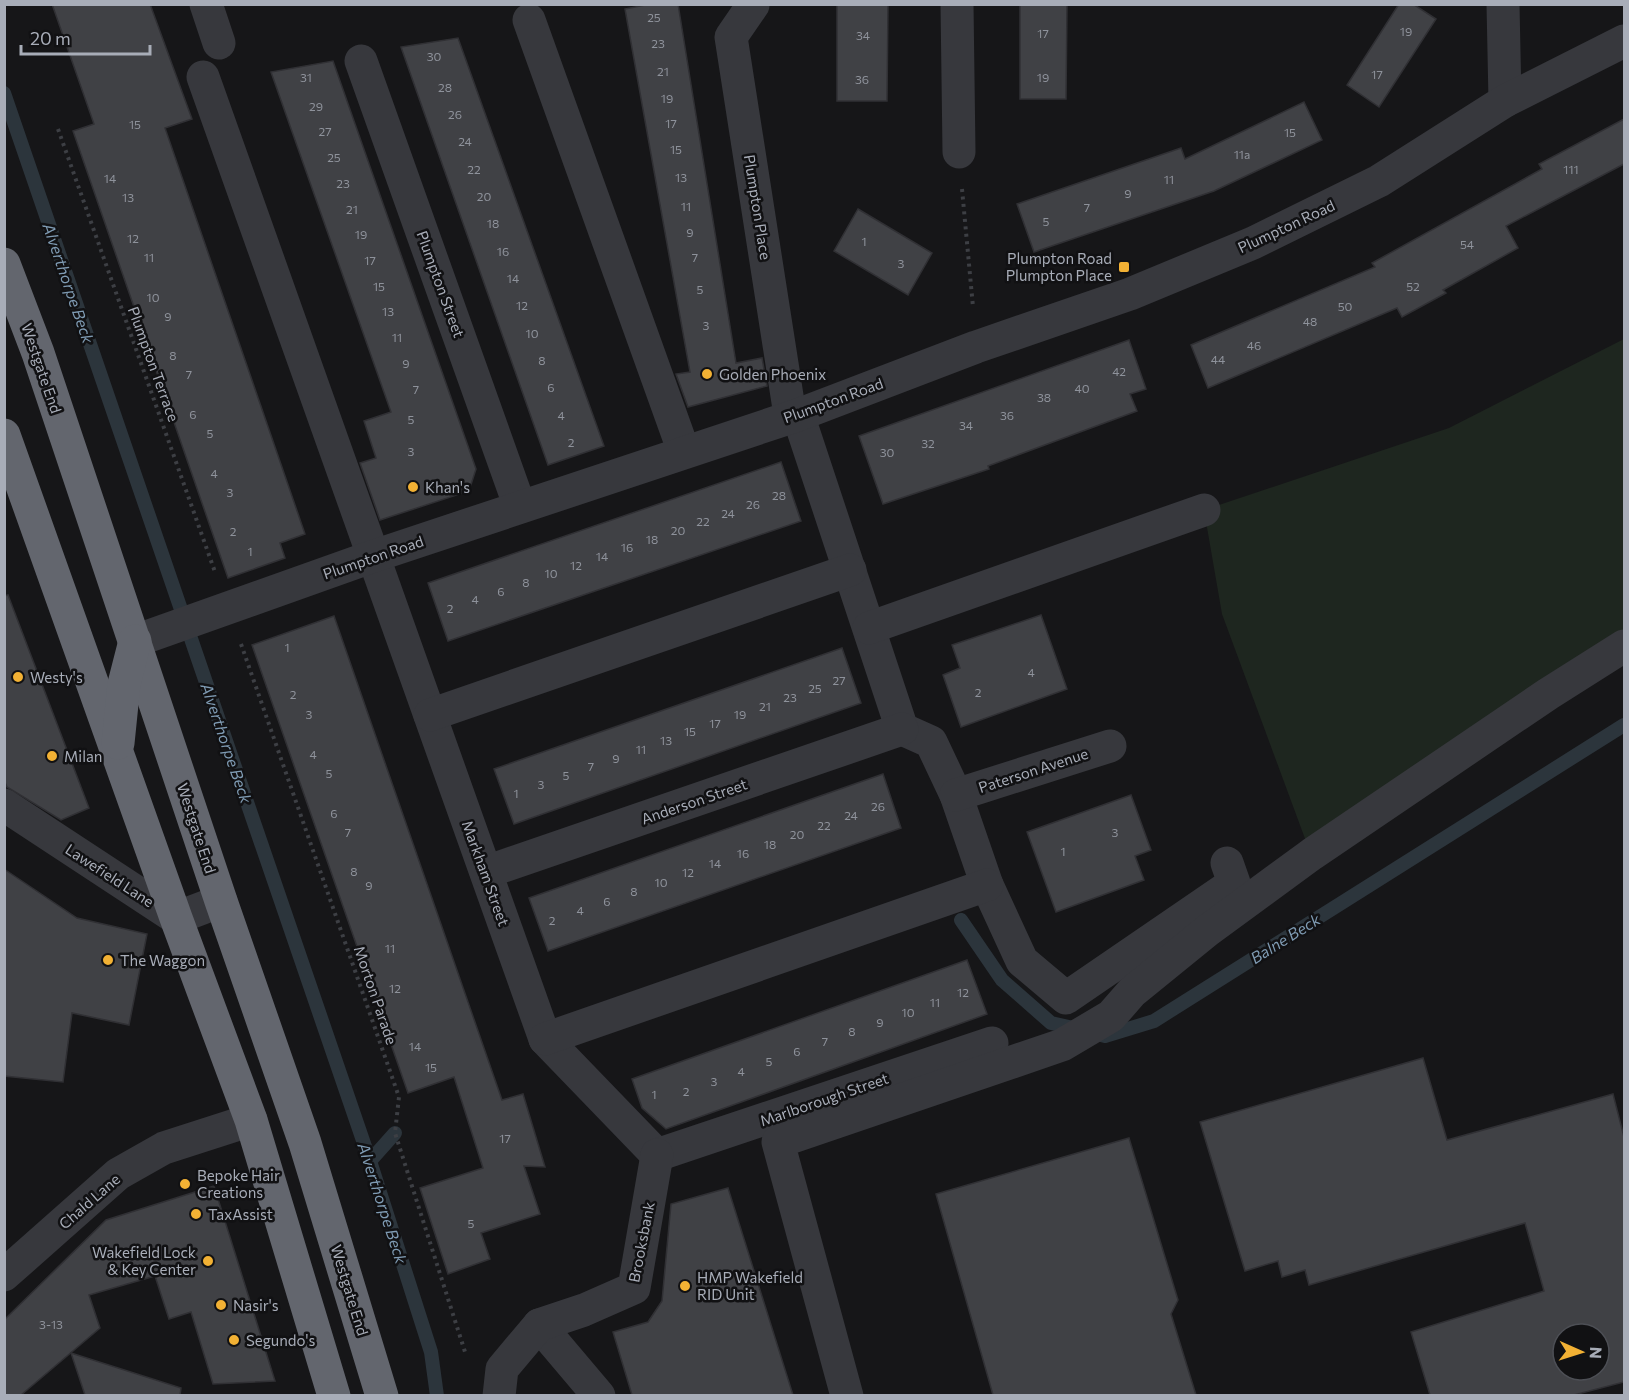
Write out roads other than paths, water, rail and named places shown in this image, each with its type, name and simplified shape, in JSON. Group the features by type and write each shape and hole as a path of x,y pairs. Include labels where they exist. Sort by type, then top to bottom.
{"highway":[{"name":"Westgate End","path":"4,264 141,639 221,901 305,1143 382,1395"},
{"path":"4,435 176,918 251,1120 334,1395"},
{"path":"118,752 124,684 141,639"}],"street":[{"path":"206,4 219,43"},
{"path":"957,4 959,152"},
{"path":"1503,4 1505,101"},
{"name":"Plumpton Place","path":"753,5 731,37 794,415 850,570 902,729"},
{"path":"529,20 684,452"},
{"name":"Plumpton Road","path":"141,639 228,606 794,415 976,346 1130,294 1253,243 1379,181 1505,101 1624,41"},
{"name":"Plumpton Street","path":"361,61 520,507"},
{"name":"Markham Street","path":"203,77 545,1039 657,1155"},
{"path":"869,628 1204,510"},
{"path":"430,716 850,570"},
{"path":"847,1395 778,1142 1062,1045 1111,1016 1132,992 1207,931 1312,854 1548,694 1624,646"},
{"path":"902,729 931,742 956,795 987,885 1022,961 1066,998 1234,883 1227,863"},
{"name":"Anderson Street","path":"486,872 902,729"},
{"name":"Paterson Avenue","path":"956,795 1110,746"},
{"name":"Lawefield Lane","path":"4,805 176,918"},
{"path":"545,1039 987,885"},
{"path":"176,918 221,901"},
{"name":"Marlborough Street","path":"657,1155 992,1043"},
{"name":"Chald Lane","path":"4,1275 118,1174 164,1148 251,1120"},
{"name":"Brooksbank","path":"539,1325 584,1310 634,1288 657,1155"},
{"path":"499,1395 502,1369 539,1325 599,1395"}],"waterway":[{"name":"Alverthorpe Beck","path":"4,93 370,1161 431,1352 437,1396"},
{"name":"Balne Beck","path":"1097,1034 1105,1036 1154,1021 1624,725"},
{"name":"Balne Beck","path":"961,920 1002,980 1051,1023 1078,1029"},
{"name":"Balne Beck","path":"370,1161 395,1133"}],"place":[{"name":"Plumpton Road Plumpton Place","path":"1124,267"},
{"name":"Golden Phoenix","path":"707,374"},
{"name":"Khan's","path":"413,487"},
{"name":"Westy's","path":"18,677"},
{"name":"Milan","path":"52,756"},
{"name":"The Waggon","path":"108,960"},
{"name":"Bepoke Hair Creations","path":"185,1184"},
{"name":"TaxAssist","path":"196,1214"},
{"name":"Wakefield Lock & Key Center","path":"208,1261"},
{"name":"HMP Wakefield RID Unit","path":"685,1286"},
{"name":"Nasir's","path":"221,1305"},
{"name":"Segundo's","path":"234,1340"}]}
